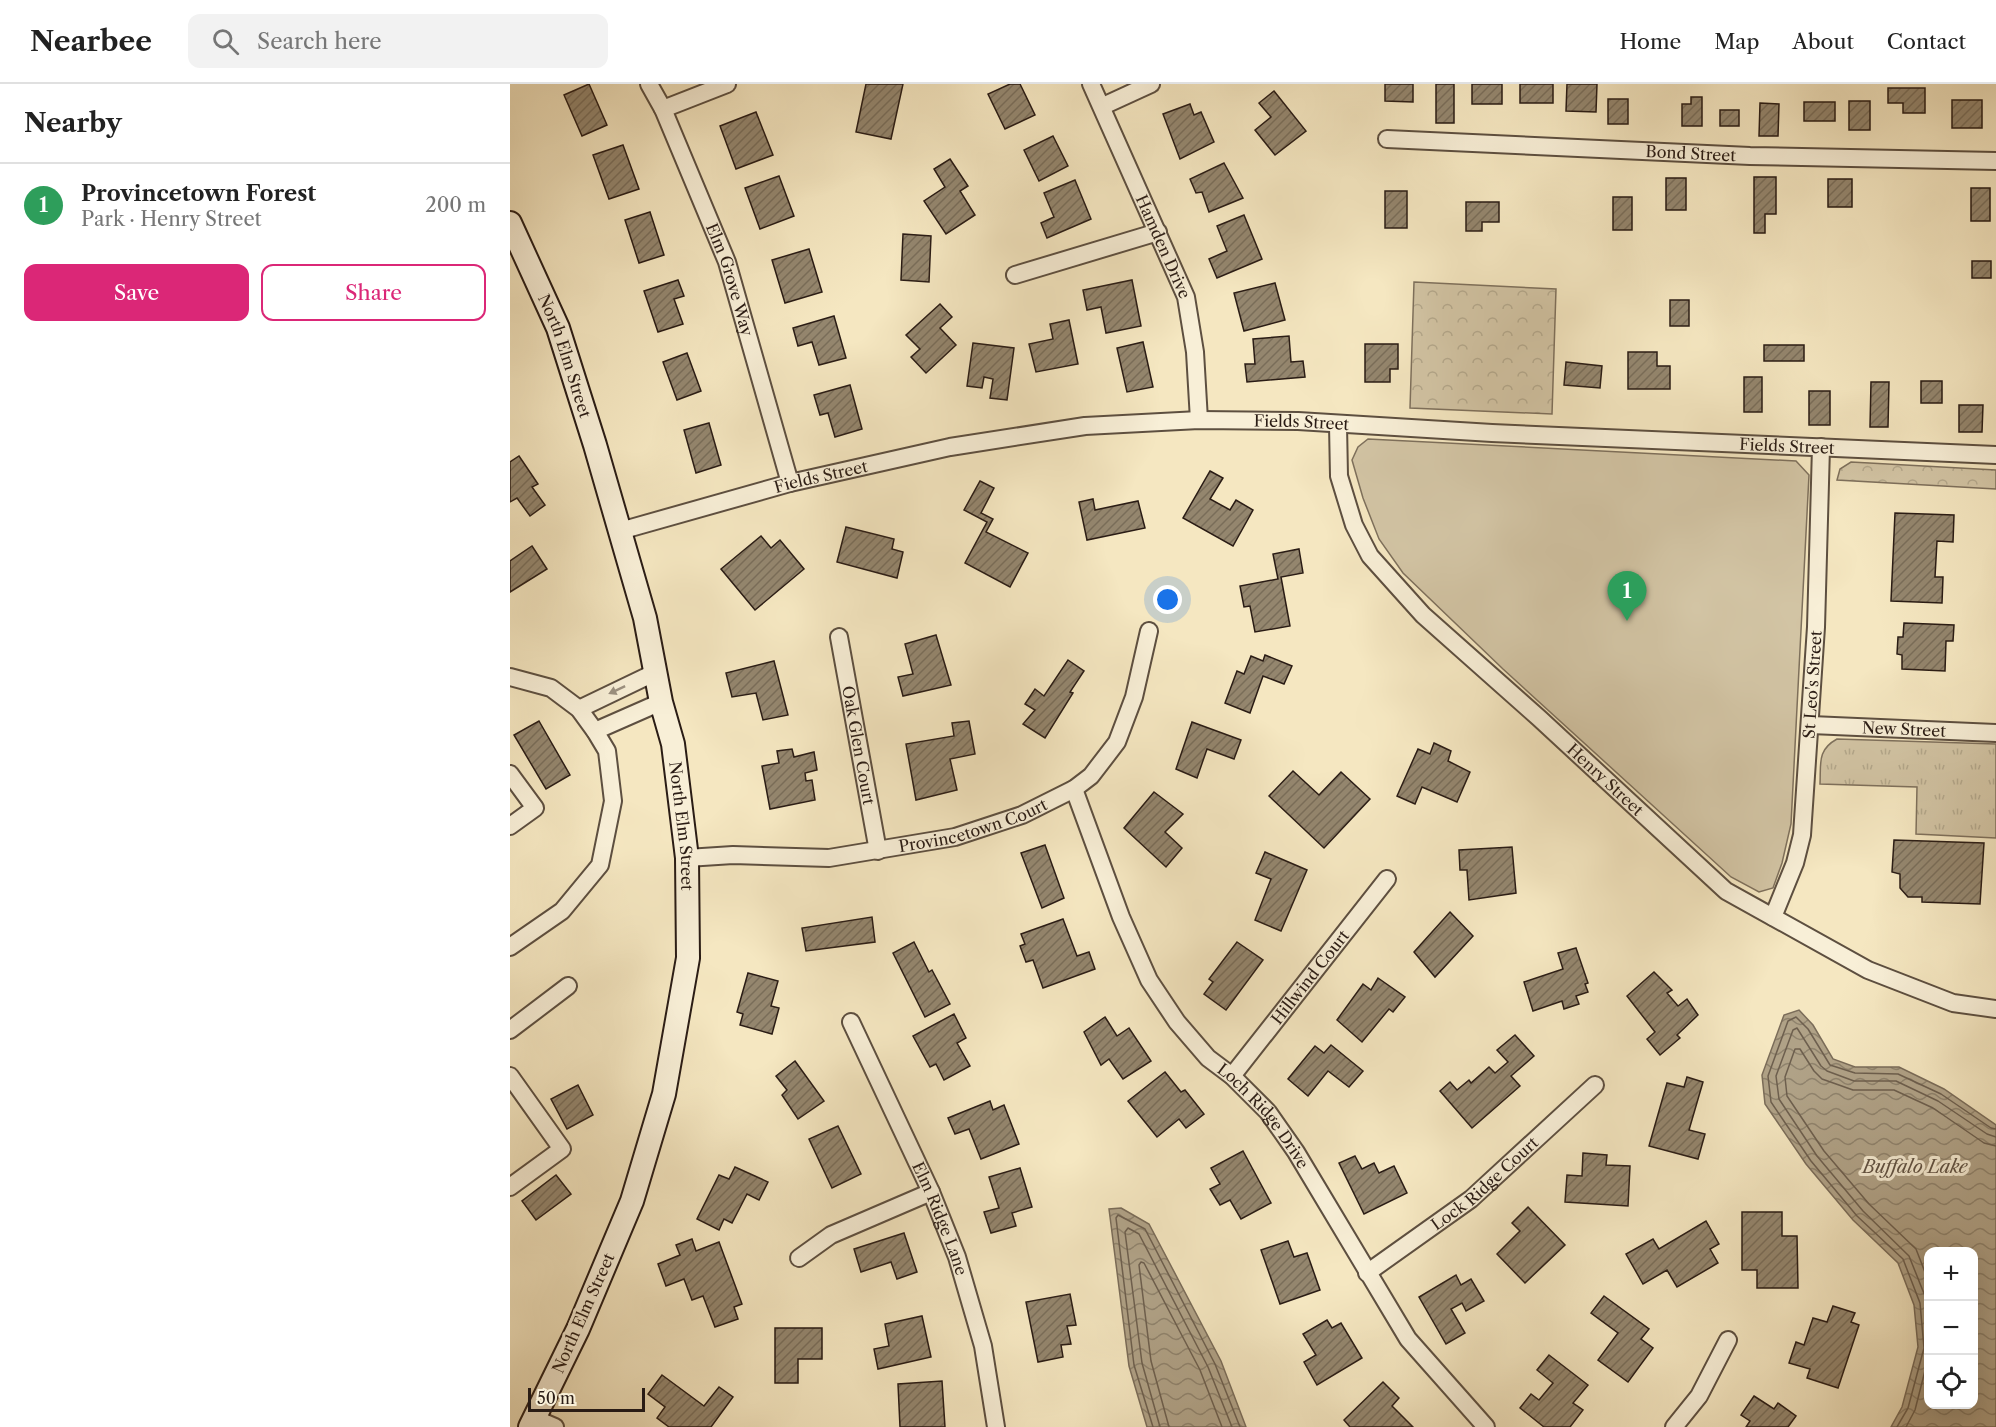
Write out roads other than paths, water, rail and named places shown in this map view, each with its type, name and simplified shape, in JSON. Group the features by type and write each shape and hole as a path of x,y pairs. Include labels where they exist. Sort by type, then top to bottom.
{"main road":[{"name":"North Elm Street","path":"510,223 558,328 645,618 661,702 674,744 687,858 688,958 664,1094 632,1202 578,1329 532,1422"}],"street":[{"name":"Elm Grove Way","path":"649,84 663,108 727,262 790,483"},
{"path":"663,108 727,84"},
{"name":"Hamden Drive","path":"1091,84 1103,106 1186,297 1195,352 1199,420"},
{"path":"1103,106 1151,84"},
{"name":"Bond Street","path":"1387,139 1750,156 1996,161"},
{"path":"1015,275 1158,232"},
{"name":"Fields Street","path":"620,531 790,483 950,447 1085,426 1199,420 1298,421 1996,455"},
{"name":"Henry Street","path":"1338,424 1339,476 1354,525 1370,556 1423,615 1539,718 1726,891 1868,970 1953,1003 1996,1009"},
{"name":"St Leo's Street","path":"1773,917 1801,845 1811,726 1821,447"},
{"name":"Provincetown Court","path":"687,858 733,855 829,858 955,837 1022,815 1074,789 1091,776 1117,742 1134,697 1149,631"},
{"name":"Oak Glen Court","path":"839,637 878,851"},
{"path":"579,709 656,672"},
{"path":"510,677 551,688 579,709 607,751 613,801 600,865 562,911 510,947"},
{"path":"595,731 661,702"},
{"name":"New Street","path":"1811,726 1996,733"},
{"path":"510,774 536,808 510,826"},
{"name":"Loch Ridge Drive","path":"1074,789 1121,917 1149,980 1177,1022 1208,1058 1232,1076 1268,1112 1296,1152 1408,1339 1486,1427"},
{"name":"Hillwind Court","path":"1232,1076 1388,879"},
{"path":"510,1030 568,986"},
{"name":"Elm Ridge Lane","path":"851,1022 931,1192 957,1257 982,1346 996,1427"},
{"path":"510,1076 562,1149 510,1187"},
{"name":"Lock Ridge Court","path":"1367,1273 1471,1199 1595,1085"},
{"path":"799,1258 831,1235 931,1192"},
{"path":"1674,1427 1699,1396 1728,1340"},
{"path":"532,1422 555,1427"}],"water":[{"name":"Buffalo Lake","path":"1799,1010 1813,1025 1833,1059 1855,1067 1899,1067 1944,1089 1996,1125 1996,1427 1891,1427 1902,1407 1918,1347 1914,1305 1898,1263 1853,1220 1806,1164 1765,1104 1762,1075 1784,1015"},
{"path":"1121,1208 1149,1224 1221,1361 1246,1427 1147,1427 1129,1366 1109,1209"}],"place":[{"name":"Provincetown Forest","path":"1627,621"}]}
